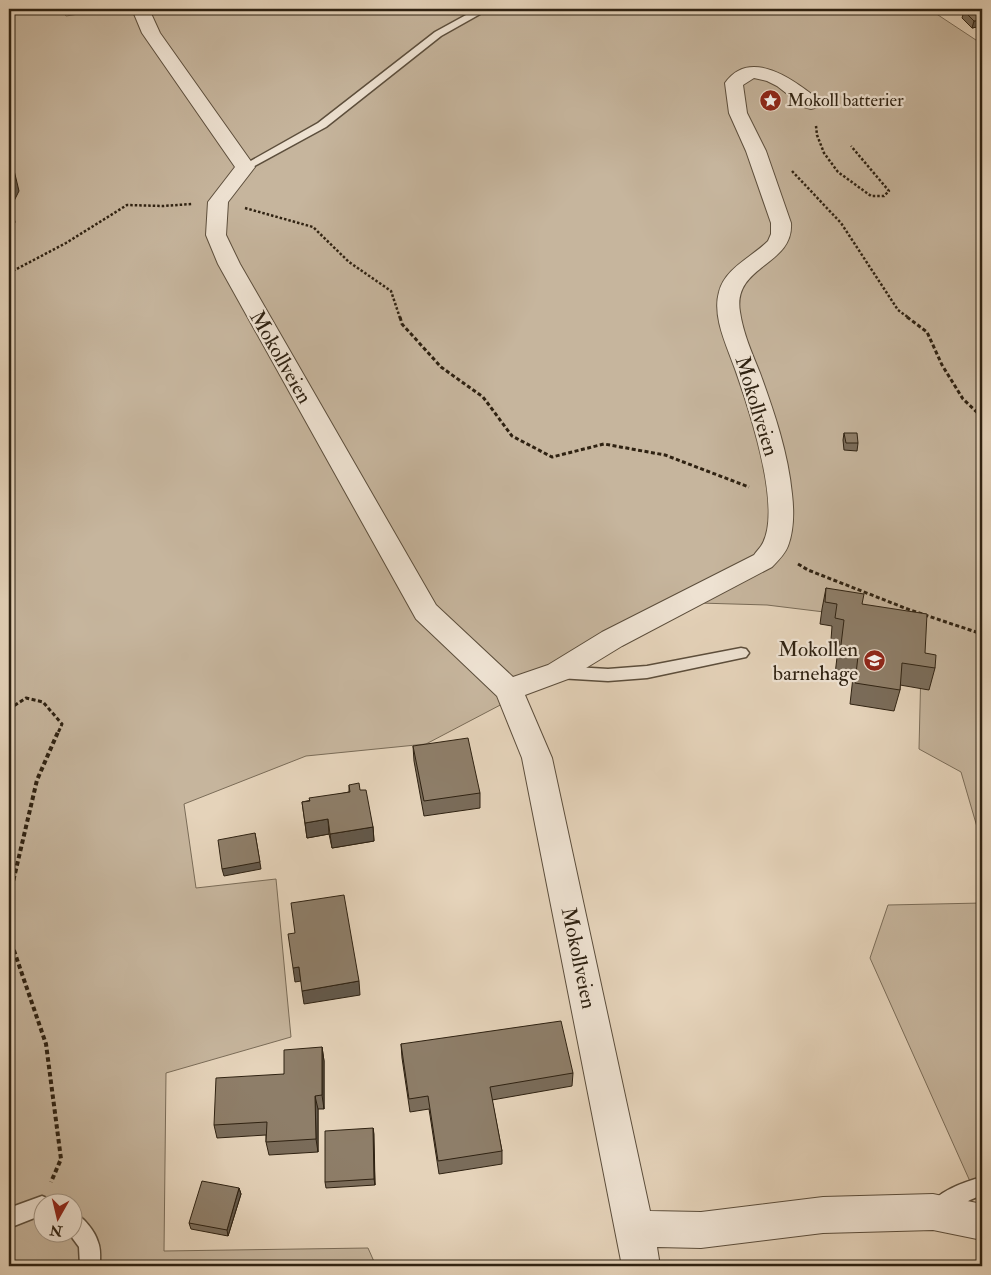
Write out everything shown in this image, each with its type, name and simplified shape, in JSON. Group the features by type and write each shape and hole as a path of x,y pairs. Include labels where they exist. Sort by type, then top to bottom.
{"street":[{"path":"141,9 156,41 245,167 218,202"},
{"name":"Mokollveien","path":"774,549 778,537 780,500 774,456 760,403 740,350 728,305 729,288 744,271 776,245 781,235 782,223 756,151 738,112 734,83 739,77 748,73 759,72 783,81 811,103"},
{"name":"Mokollveien","path":"218,202 216,235 229,264 426,612 509,690 537,758 635,1229 641,1266"},
{"path":"509,690 558,672 612,639 763,561 774,549"},
{"path":"635,1229 701,1230 823,1215 933,1212 982,1222"}],"lane":[{"path":"245,167 322,125 438,34 484,9"},
{"path":"558,672 608,675 647,672 741,653"},
{"path":"933,1212 964,1192 982,1186"},
{"path":"9,1218 32,1209"},
{"path":"82,1235 89,1244 90,1266"}],"path":[{"path":"811,103 816,117 817,136 824,153 838,172 871,196 884,196 889,191 851,146"},
{"path":"756,151 780,162 800,178 820,203 841,223 898,310 927,332 942,365 963,399 982,417"},
{"path":"9,274 66,243 127,205 163,206 218,202 313,227 349,262 391,290 402,324 441,367 483,397 512,436 552,457 604,444 666,455 780,500"},
{"path":"774,549 808,570 910,610 982,634"},
{"path":"9,709 26,698 43,702 62,724 37,780 12,882 9,925"},
{"path":"9,936 46,1044 61,1159 47,1192"}],"shaded area":[{"path":"9,9 61,9 66,16 110,9 929,9 982,44 982,844 961,772 919,749 922,624 767,605 699,603 626,639 426,744 306,756 184,804 196,888 276,879 291,1037 166,1073 164,1251 368,1248 376,1266 9,1266"},
{"path":"982,903 982,1195 977,1197 870,958 888,905"}],"building":[{"path":"982,9 982,20 974,21 964,11"},
{"path":"9,166 13,166 9,175"},
{"path":"844,433 857,433 858,443 846,443"},
{"path":"826,588 864,594 862,604 927,614 925,653 936,655 935,668 902,663 900,690 855,683 858,656 840,653 844,620 835,618 837,604 825,602"},
{"path":"468,738 480,793 424,801 413,746"},
{"path":"359,783 360,790 366,790 373,827 330,834 328,819 305,823 302,802 310,801 309,798 350,792 349,785"},
{"path":"255,833 260,862 222,869 218,840"},
{"path":"344,895 359,981 302,991 299,967 293,968 288,934 295,933 291,903"},
{"path":"561,1021 573,1073 490,1087 502,1151 438,1161 428,1096 409,1099 401,1044"},
{"path":"322,1047 322,1095 315,1096 316,1139 266,1142 267,1122 214,1125 216,1078 284,1074 284,1050"},
{"path":"373,1128 374,1179 325,1182 325,1131"},
{"path":"202,1181 239,1188 227,1230 189,1223"}],"place":[{"name":"Mokoll batterier","path":"771,100"},
{"name":"Mokollen barnehage","path":"874,661"}]}
